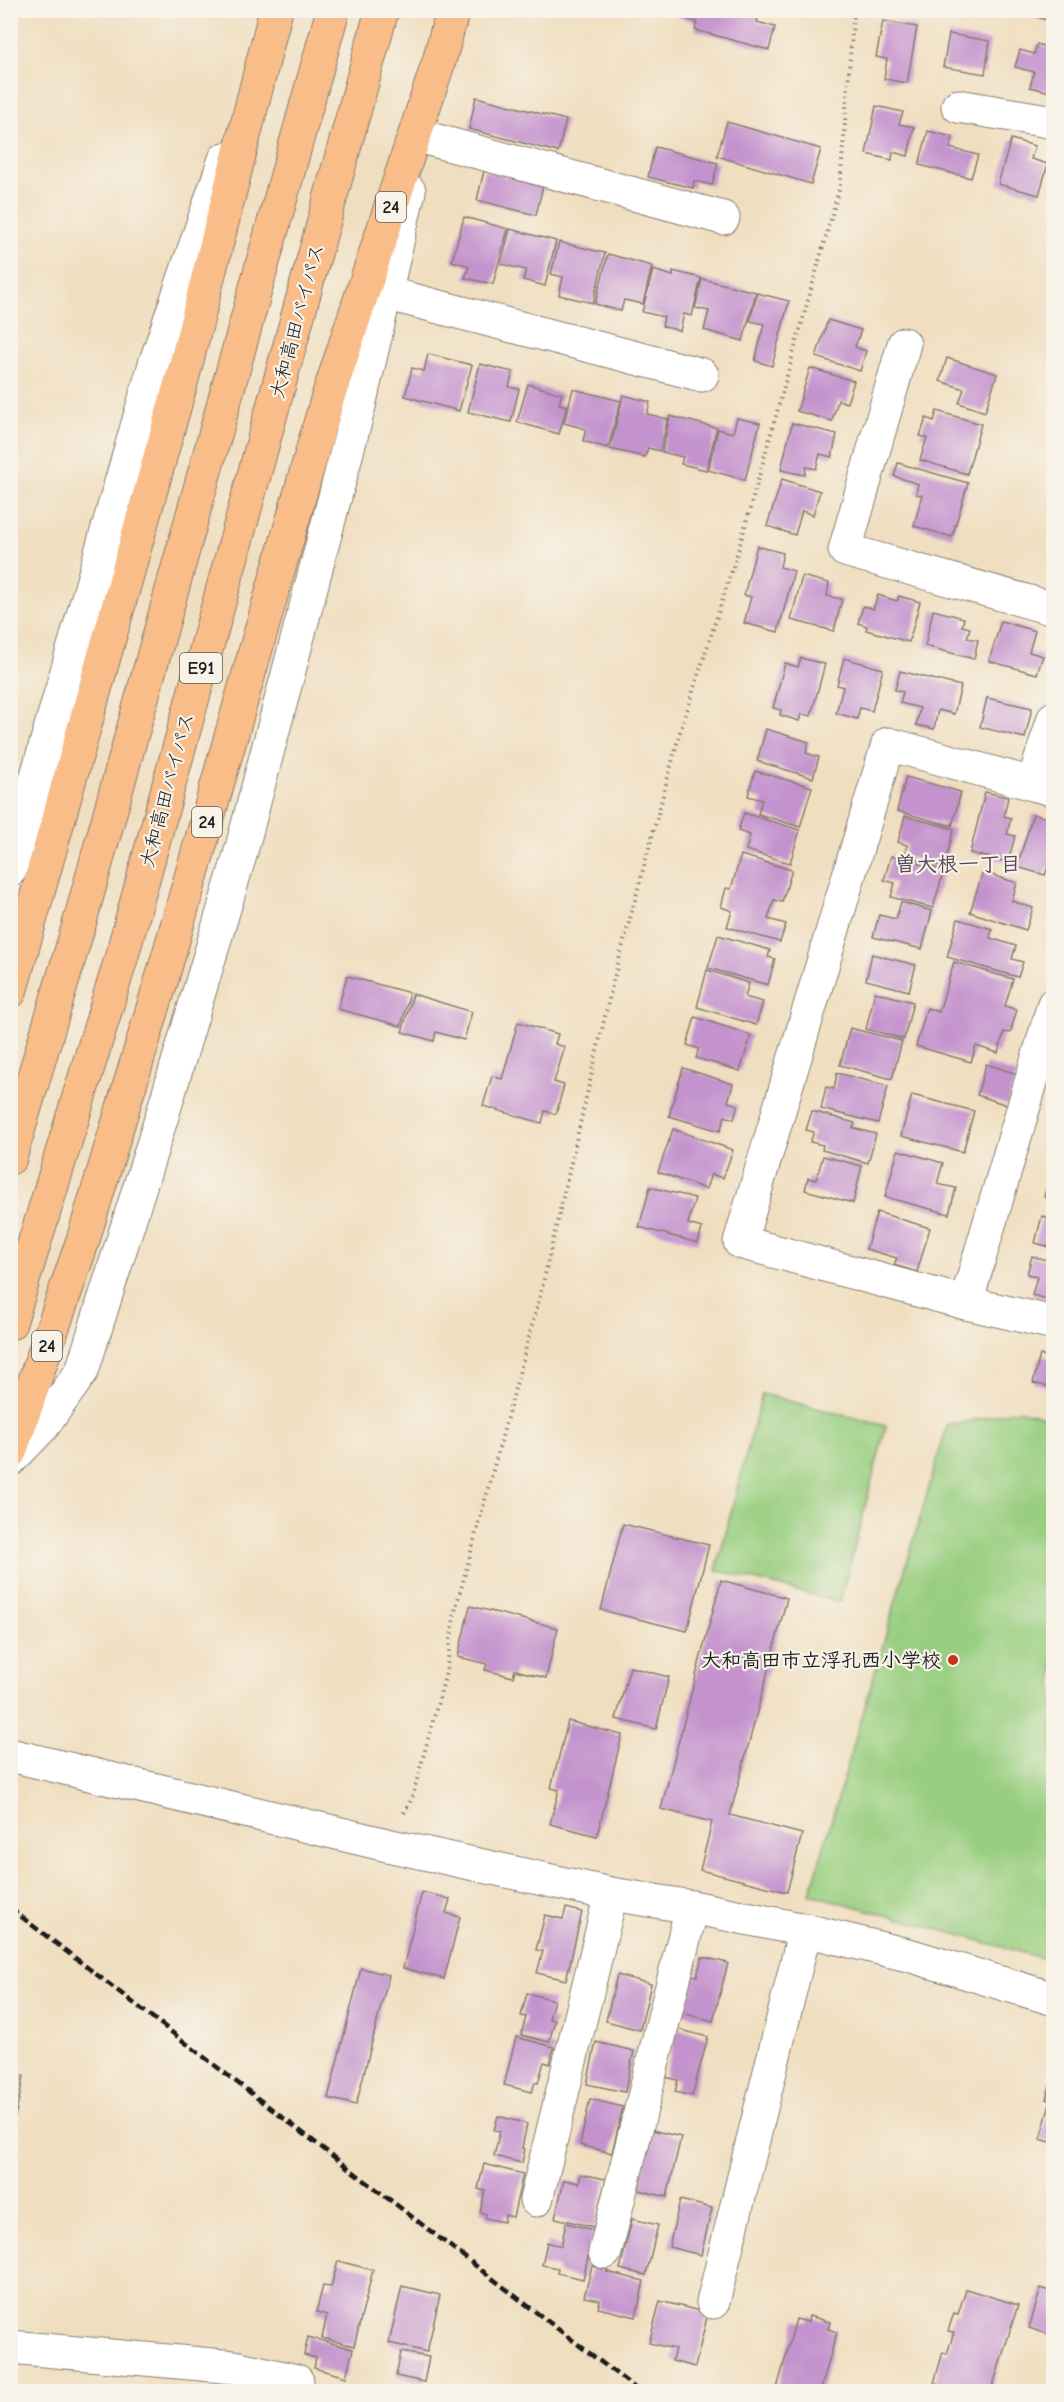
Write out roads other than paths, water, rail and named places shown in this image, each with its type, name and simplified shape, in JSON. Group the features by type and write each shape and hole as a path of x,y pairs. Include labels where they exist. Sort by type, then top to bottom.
{"highway":[{"path":"10,992 184,372 275,10"},
{"name":"E91","path":"10,1158 78,928 333,10"},
{"name":"大和高田バイパス","path":"10,1323 121,959 382,10"},
{"name":"24","path":"10,1452 83,1240 164,975 326,403 439,61 453,10"}],"street":[{"path":"10,870 155,364 275,10"},
{"path":"10,1460 43,1426 82,1371 162,1116 240,855 358,410 439,61"},
{"path":"958,106 1053,122"},
{"path":"422,137 723,218"},
{"path":"385,293 702,375"},
{"path":"904,344 845,550 1047,607 1053,606"},
{"path":"1053,718 1043,787 888,744 740,1242 966,1303 1053,1323"},
{"path":"966,1303 1053,1004"},
{"path":"10,1755 387,1845 611,1894 692,1907 805,1930 912,1956 1053,1999"},
{"path":"536,2200 611,1894"},
{"path":"605,2252 692,1907"},
{"path":"712,2302 805,1930"},
{"path":"10,2347 235,2367 297,2381 295,2391"}],"railway":[{"path":"10,1908 640,2392"}],"place":[{"name":"大和高田市立浮孔西小学校","path":"953,1660"}],"district":[{"name":"曽大根一丁目","path":"958,864"}]}
